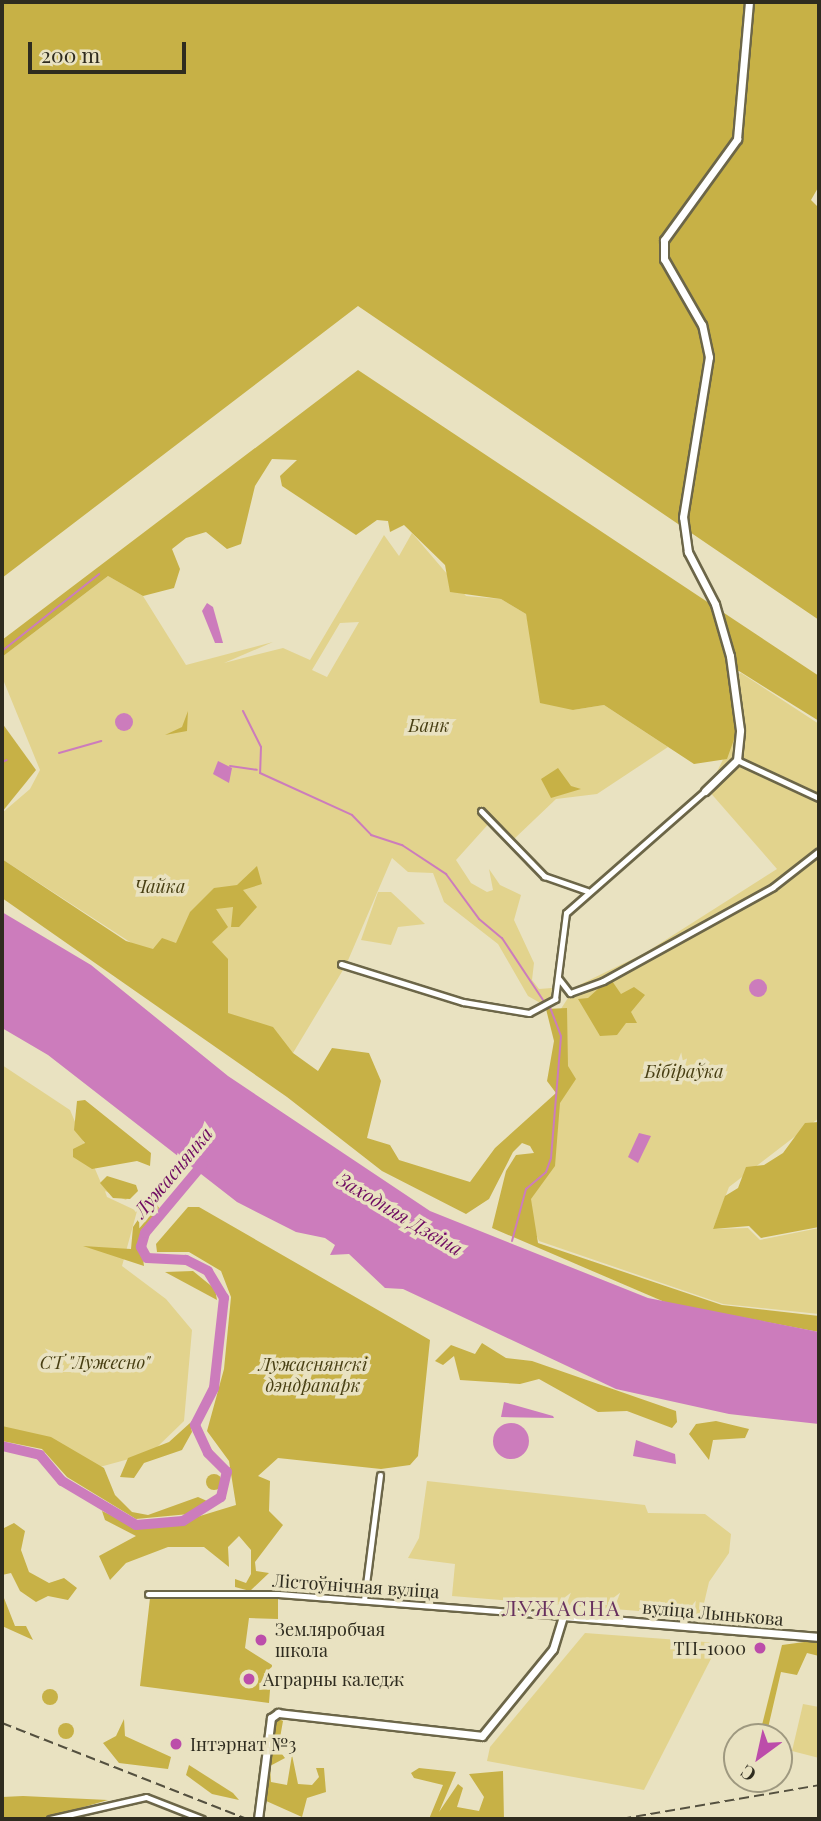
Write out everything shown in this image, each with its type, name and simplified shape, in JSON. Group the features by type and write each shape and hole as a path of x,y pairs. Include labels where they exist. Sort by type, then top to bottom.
{"street":[{"path":"555,999 566,913 737,760 735,678 715,604 688,552 683,517 709,357 702,325 664,259 664,240 737,139 749,2"},
{"path":"737,760 819,798"},
{"path":"481,811 544,876 578,892 590,891"},
{"path":"341,964 504,1011 529,1013 555,999 625,970 711,916 773,887 819,851"},
{"path":"559,979 570,993"},
{"path":"364,1600 380,1475"},
{"name":"Лістоўнічная вуліца","path":"148,1594 364,1600 563,1616"},
{"path":"258,1819 271,1718 278,1713 482,1736 553,1649 563,1616"},
{"name":"вуліца Лынькова","path":"563,1616 819,1637"},
{"path":"50,1819 146,1797 201,1819"}],"green space":[{"path":"2,2 819,2 819,186 811,200 819,208 819,620 358,306 2,578"},
{"path":"358,370 819,676 819,721 739,671 729,678 737,731 727,759 694,764 604,705 573,710 540,703 526,614 501,599 450,592 445,565 404,525 390,532 388,521 377,520 356,535 282,486 280,476 297,460 272,459 255,486 241,544 227,549 206,532 186,538 172,549 180,569 174,588 143,596 108,576 2,657 2,640"},
{"name":"Банк","path":"412,533 466,596 501,599 526,614 532,641 573,710 604,705 668,747 597,794 556,799 514,839 492,820 456,860 471,883 487,892 493,890 489,869 500,885 521,895 514,920 534,963 532,980 539,989 552,988 551,1000 542,1004 528,996 498,944 444,902 433,873 408,872 392,858 346,965 293,1053 229,1026 150,955 2,859 2,813 30,789 40,770 2,677 2,657 108,576 143,596 186,665 273,642 224,663 283,648 310,660 384,535 399,556","holes":["359,622 327,677 312,670 340,623"]},
{"name":"Бібіраўка","path":"741,673 819,724 819,1118 729,1187 713,1229 748,1228 760,1240 819,1228 819,1314 723,1304 539,1241 527,1215 531,1191 547,1174 561,1072 557,1015 575,987 645,953 777,869 708,790 737,731 731,678"},
{"path":"188,711 187,731 165,735 182,727"},
{"path":"2,723 36,770 2,812"},
{"path":"558,768 571,786 581,789 551,798 541,779"},
{"path":"2,859 126,941 153,949 162,938 176,943 190,912 214,888 237,885 257,866 262,884 243,890 257,907 239,927 231,927 233,907 216,909 228,927 212,942 228,959 228,1013 273,1027 293,1053 318,1071 332,1048 369,1053 381,1081 367,1138 390,1145 399,1160 470,1182 495,1148 556,1093 547,1081 554,1041 546,1009 567,1008 568,1066 576,1079 560,1103 555,1166 531,1199 538,1243 722,1305 819,1316 819,1332 667,1303 492,1228 506,1171 516,1155 534,1153 530,1146 522,1143 513,1152 489,1199 466,1214 382,1171 287,1097 2,898"},
{"path":"378,892 391,892 425,924 398,927 391,945 361,940"},
{"path":"610,978 621,994 634,987 645,995 631,1012 637,1023 626,1023 617,1035 600,1036 578,999 588,998"},
{"name":"СТ \"Лужесно\"","path":"2,1065 70,1110 101,1183 130,1194 126,1200 105,1191 107,1197 137,1211 122,1266 166,1299 192,1330 184,1421 151,1453 96,1468 2,1429"},
{"path":"85,1100 151,1153 150,1166 137,1161 92,1169 73,1157 73,1149 85,1143 74,1130 77,1101"},
{"path":"819,1122 819,1227 761,1238 749,1226 713,1229 725,1196 738,1188 746,1167 764,1165 783,1153 805,1123"},
{"path":"107,1176 136,1185 138,1191 130,1199 113,1198 100,1183"},
{"path":"153,1198 159,1208 140,1236 144,1266 83,1246 131,1249 133,1227"},
{"name":"Лужаснянскі дэндрапарк","path":"188,1207 199,1207 430,1340 418,1456 410,1465 381,1469 278,1458 258,1476 270,1481 269,1511 283,1525 255,1562 256,1571 269,1573 250,1591 235,1587 235,1579 246,1583 251,1574 251,1550 239,1536 228,1547 229,1567 204,1547 168,1547 126,1563 110,1580 99,1556 136,1536 105,1520 102,1511 139,1528 164,1527 236,1505 229,1461 207,1431 224,1369 231,1297 221,1271 189,1252 157,1252 156,1244"},
{"path":"193,1271 215,1289 217,1300 165,1272"},
{"path":"482,1343 506,1358 532,1361 676,1411 677,1422 672,1428 627,1411 598,1412 539,1379 520,1384 460,1380 454,1356 443,1365 435,1361 451,1345 475,1354"},
{"path":"716,1421 749,1429 745,1438 713,1440 709,1460 689,1434 696,1424"},
{"path":"190,1423 192,1432 182,1450 144,1463 134,1478 120,1477 128,1458 169,1442"},
{"path":"2,1426 51,1437 104,1468 115,1495 132,1512 148,1515 198,1497 207,1501 189,1514 136,1519 67,1477 42,1449 2,1441"},
{"path":"214,1474 220,1476 220,1488 214,1490 208,1488 206,1482 208,1476"},
{"path":"427,1481 645,1505 648,1513 705,1514 731,1534 729,1553 709,1582 701,1616 452,1596 455,1564 408,1558 419,1538"},
{"path":"14,1523 25,1531 21,1550 29,1572 49,1583 64,1578 77,1588 68,1600 48,1596 36,1602 20,1591 11,1573 2,1575 2,1529"},
{"path":"2,1593 15,1626 26,1626 33,1640 2,1626"},
{"path":"278,1597 278,1619 249,1618 245,1648 272,1665 269,1703 140,1686 150,1598"},
{"path":"740,1615 761,1620 763,1623 759,1629 723,1626"},
{"path":"585,1633 719,1643 644,1790 487,1761 490,1747"},
{"path":"819,1640 819,1656 807,1653 797,1675 781,1672 769,1723 762,1723 782,1645"},
{"path":"50,1689 58,1697 50,1705 42,1697"},
{"path":"803,1704 819,1707 819,1758 793,1751"},
{"path":"275,1717 283,1721 278,1749 285,1758 270,1766 271,1782 287,1785 292,1755 298,1784 312,1785 319,1777 316,1768 324,1768 326,1792 307,1798 302,1817 264,1800"},
{"path":"124,1719 125,1736 171,1757 168,1769 119,1763 103,1743 116,1736"},
{"path":"66,1723 72,1725 72,1737 66,1739 60,1737 58,1731 60,1725"},
{"path":"189,1765 233,1793 239,1800 212,1794 186,1775"},
{"path":"419,1768 456,1772 439,1812 458,1784 463,1788 457,1807 479,1811 484,1797 469,1774 503,1771 504,1819 429,1819 443,1785 414,1778 411,1773"},
{"path":"2,1797 108,1800 42,1819 2,1819"}],"water":[{"path":"207,603 213,607 223,643 215,643 202,611"},
{"path":"124,713 130,716 133,722 130,728 124,731 118,728 115,722 118,716"},
{"path":"218,761 232,768 229,783 213,774"},
{"name":"Заходняя Дзвіна","path":"2,912 91,965 228,1076 430,1211 648,1298 819,1332 819,1424 729,1414 616,1389 403,1289 385,1288 349,1254 330,1255 335,1245 325,1238 296,1232 237,1202 48,1055 2,1028"},
{"path":"758,979 764,982 767,988 764,994 758,997 752,994 749,988 752,982"},
{"path":"639,1133 651,1136 638,1163 628,1157"},
{"path":"504,1402 553,1416 554,1418 501,1417"},
{"path":"511,1423 524,1428 529,1441 524,1454 511,1459 498,1454 493,1441 498,1428"},
{"path":"636,1440 675,1454 676,1464 633,1456"}],"waterway":[{"path":"2,651 99,574"},
{"path":"243,711 261,747 260,773 352,815 371,835 402,845 446,874 479,919 502,938 543,1000"},
{"path":"59,753 101,741"},
{"path":"2,762 7,760"},
{"path":"230,766 257,770"},
{"path":"512,1241 526,1189 546,1172 551,1158 561,1036 550,1008"},
{"name":"Лужаснянка","path":"2,1446 40,1455 62,1481 136,1525 183,1521 221,1497 227,1472 208,1453 195,1425 214,1388 224,1298 208,1271 186,1260 147,1258 141,1247 145,1233 203,1164"}],"railway":[{"path":"2,1723 247,1819"},
{"path":"621,1819 819,1785"}],"place":[{"name":"Земляробчая школа","path":"261,1640"},
{"name":"ТП-1000","path":"760,1648"},
{"name":"Аграрны каледж","path":"249,1679"},
{"name":"Інтэрнат №3","path":"176,1744"}],"district":[{"name":"ЛУЖАСНА","path":"562,1607"}],"park label":[{"name":"Чайка","path":"160,886"}]}
